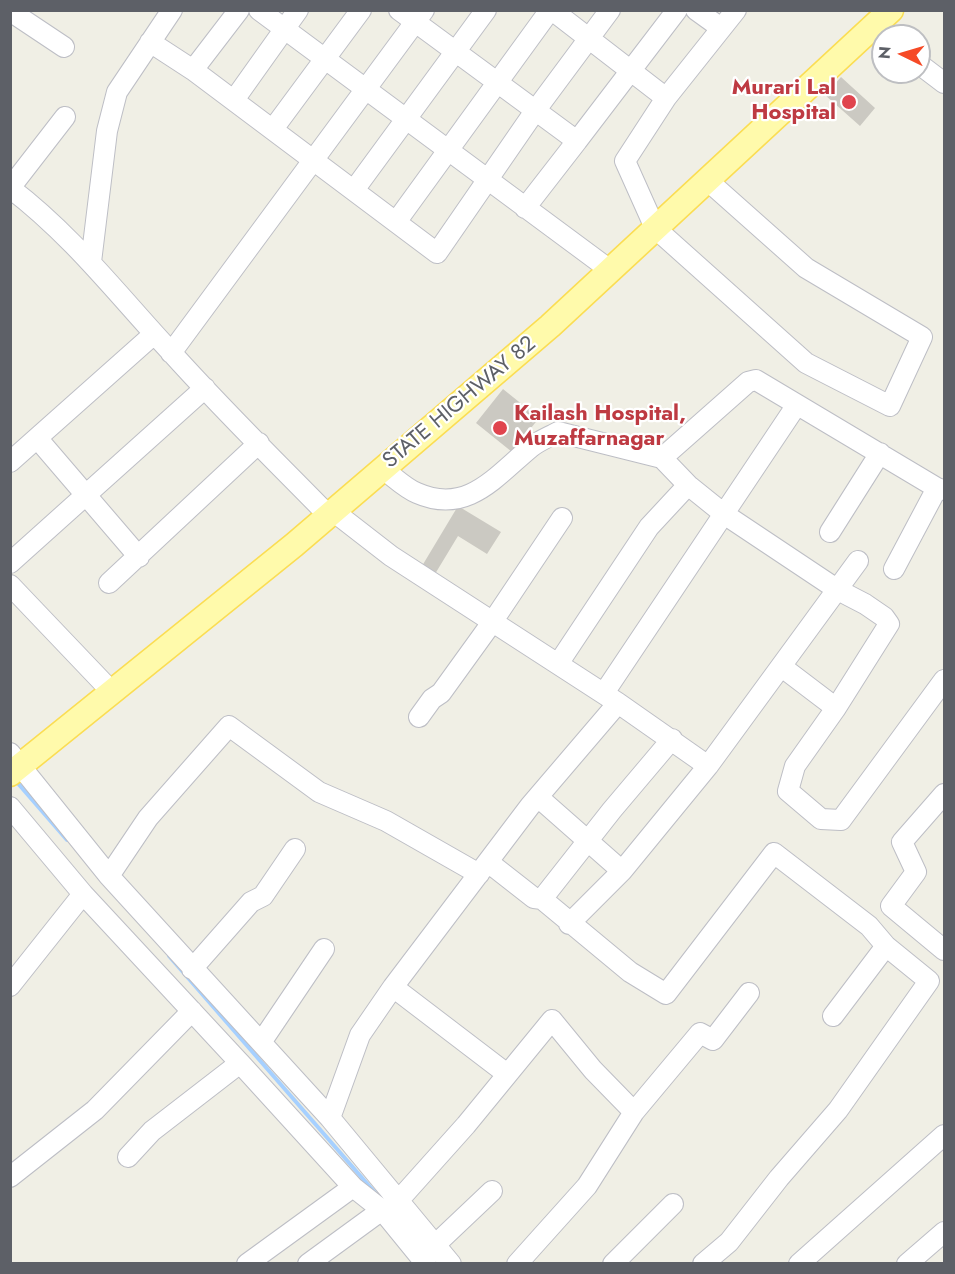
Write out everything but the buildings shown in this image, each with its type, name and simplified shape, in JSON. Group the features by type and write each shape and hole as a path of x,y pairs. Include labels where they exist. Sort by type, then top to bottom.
{"main road":[{"name":"STATE HIGHWAY 82","path":"14,766 112,692 383,469 550,326 707,180 871,36"}],"street":[{"path":"91,262 107,131 117,92 172,10"},
{"path":"193,70 239,10"},
{"path":"259,10 610,270"},
{"path":"234,100 298,10"},
{"path":"273,129 361,10"},
{"path":"399,10 419,17 455,53 577,141"},
{"path":"354,190 486,10"},
{"path":"396,222 496,82 551,10 666,98"},
{"path":"150,42 234,100 437,253 489,181 535,111 610,10"},
{"path":"525,208 677,10"},
{"path":"696,10 721,28"},
{"path":"707,180 806,268 922,337 890,405 806,363 655,228 625,162 666,98 736,10"},
{"path":"10,11 64,47"},
{"path":"171,352 368,89 419,17"},
{"path":"931,73 945,83"},
{"path":"65,117 10,188 38,209 91,262 154,334 258,444 331,513 391,556 611,698 708,766"},
{"path":"10,462 154,334"},
{"path":"662,458 748,382 756,380 796,406 941,489 894,569"},
{"path":"10,562 205,388"},
{"path":"330,1118 360,1035 393,987 611,698 724,514 796,406"},
{"path":"383,469 415,493 449,501 468,495 489,483 531,447 558,432 662,458 688,485 724,514 838,590 884,617 889,624 836,708 795,766 788,791 821,819 841,820 945,680"},
{"path":"37,438 139,557"},
{"path":"110,583 258,444"},
{"path":"830,532 880,453"},
{"path":"558,664 650,527 688,485"},
{"path":"419,717 432,699 441,693 494,621 562,518"},
{"path":"569,924 622,871 708,766 858,561"},
{"path":"10,585 112,692"},
{"path":"782,667 836,708"},
{"path":"109,876 148,818 229,726 319,792 484,868 534,898 542,899 569,924 630,972 666,994 774,853 868,926 886,946 929,981 838,1110 779,1178 729,1242 703,1263"},
{"path":"542,899 672,739"},
{"path":"14,766 192,969 262,1041 330,1118 390,1205 422,1257 451,1263"},
{"path":"944,949 891,906 916,872 902,842 945,794"},
{"path":"538,797 622,871"},
{"path":"10,807 83,894 353,1187 390,1205"},
{"path":"192,969 251,902 262,896 295,849"},
{"path":"10,986 83,894"},
{"path":"833,1016 886,946"},
{"path":"262,1041 324,949"},
{"path":"393,987 507,1074"},
{"path":"517,1263 587,1186 634,1112 700,1033 712,1040 749,993"},
{"path":"10,1177 95,1110 192,1011"},
{"path":"308,1263 390,1205 466,1125 552,1020 593,1070 634,1112"},
{"path":"128,1157 152,1131 240,1063"},
{"path":"799,1263 945,1135"},
{"path":"247,1263 353,1187"},
{"path":"422,1257 492,1191"},
{"path":"613,1263 673,1204"},
{"path":"907,1263 945,1232"}],"waterway":[{"path":"15,780 67,840"},
{"path":"169,956 377,1195"}],"place":[{"name":"Murari Lal Hospital","path":"849,102"},
{"name":"Kailash Hospital, Muzaffarnagar","path":"500,428"}]}
